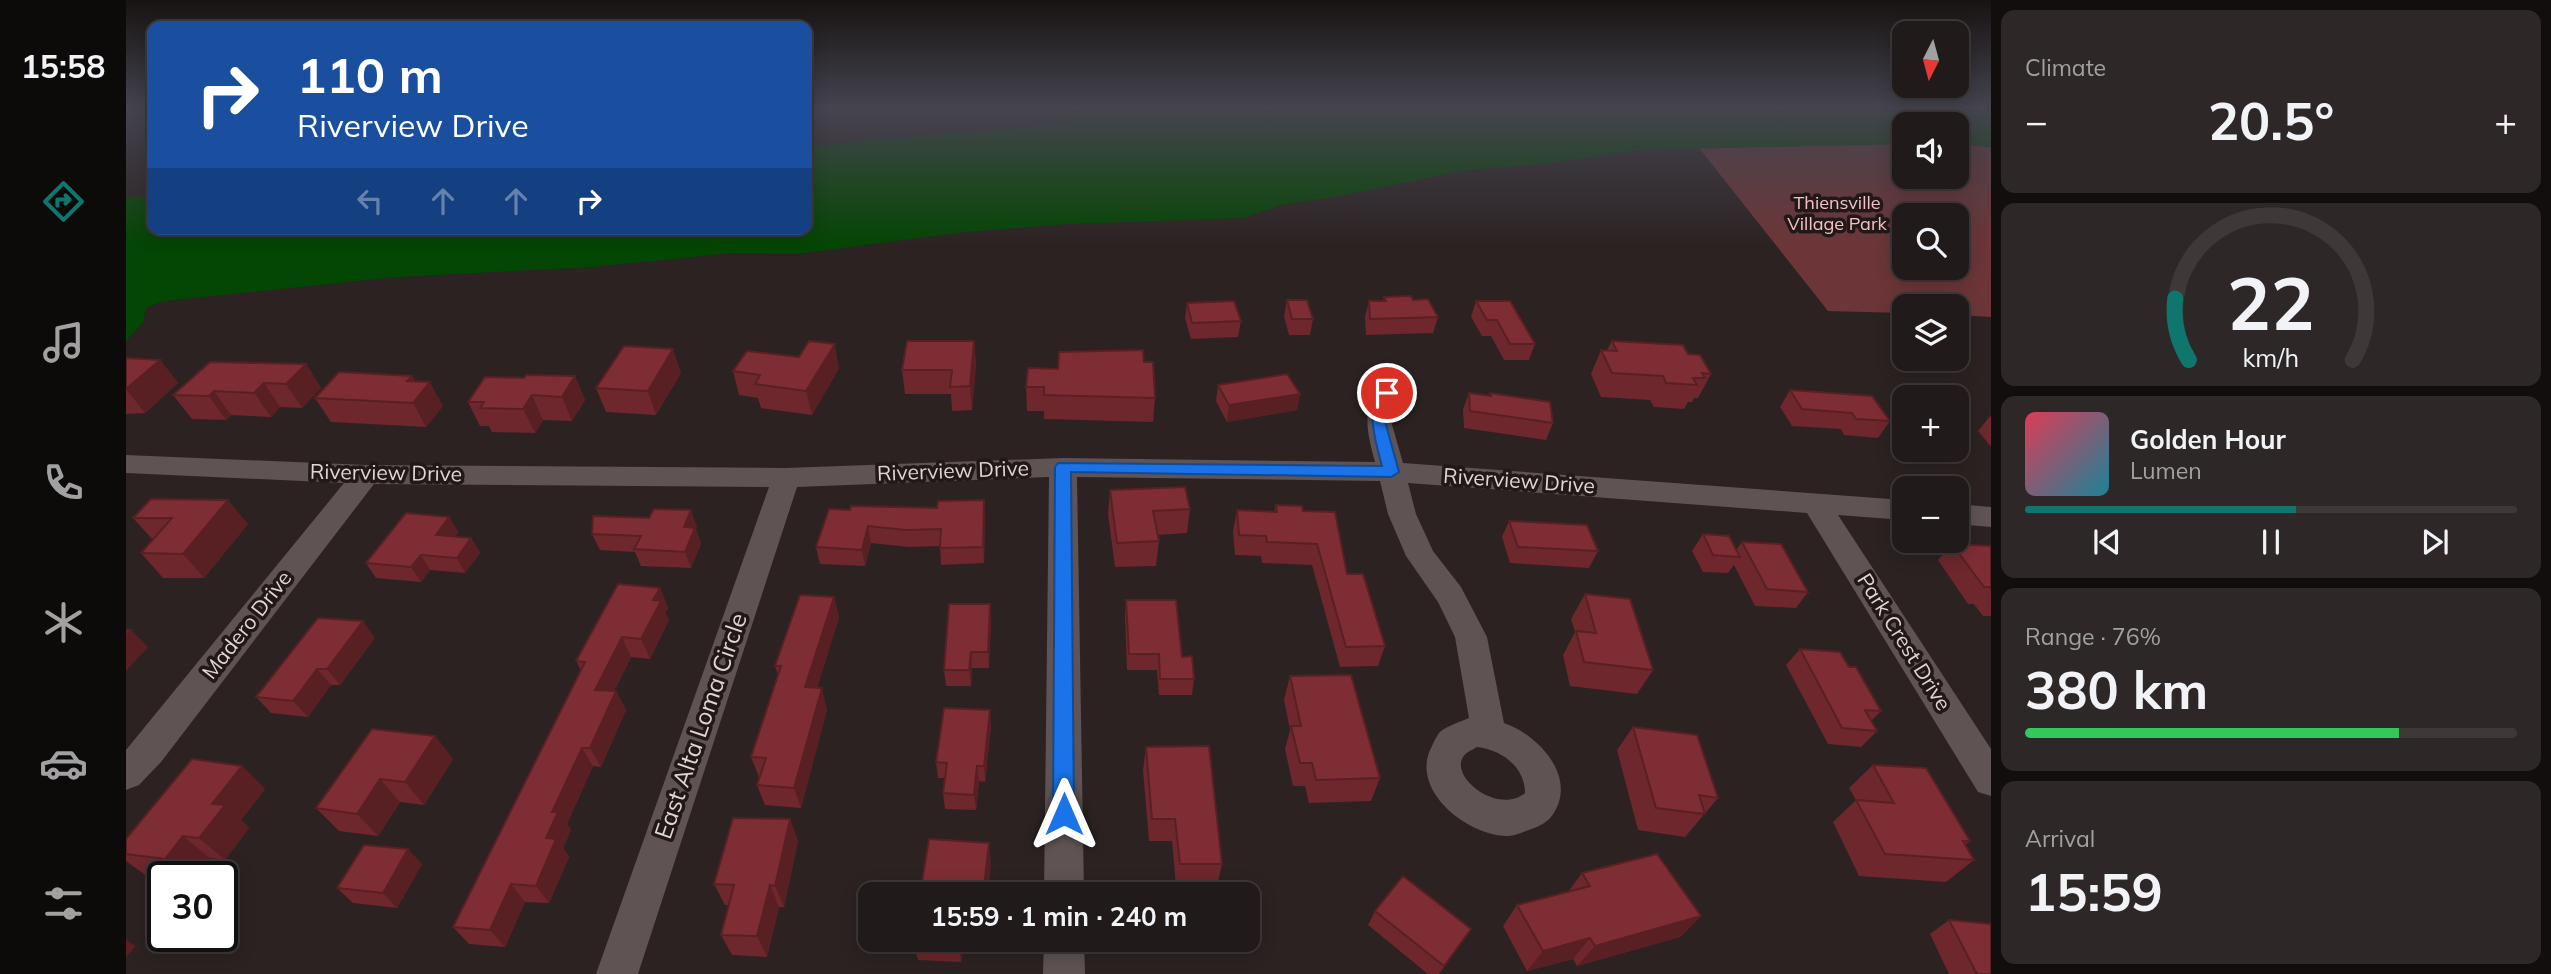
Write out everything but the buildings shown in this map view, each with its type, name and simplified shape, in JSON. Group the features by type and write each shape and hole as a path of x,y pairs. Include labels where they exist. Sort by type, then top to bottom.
{"street":[{"path":"1387,393 1378,421 1402,514 1421,556 1450,595 1471,637 1489,733"},
{"name":"Riverview Drive","path":"126,464 366,474 786,478 1063,467 1391,472 1892,509"},
{"path":"1063,467 1064,882"},
{"name":"Madero Drive","path":"126,774 148,751 366,474"},
{"name":"East Alta Loma Circle","path":"617,974 786,478"},
{"name":"Park Crest Drive","path":"1816,503 1991,780"},
{"path":"1969,515 1991,517"},
{"path":"1064,952 1064,974"}],"green space":[{"name":"Thiensville Village Park","path":"1704,154 1892,154 1892,189 1969,189 1969,154 1991,154 1991,317 1969,316 1969,294 1892,294 1892,313 1828,311"}],"shaded area":[{"path":"812,154 1609,154 1545,164 1466,170 1336,197 1284,204 1244,218 1068,224 965,232 797,254 732,253 593,267 397,277 163,301 146,308 143,322 126,341 126,197 147,196 147,235 812,235"}],"route":[{"path":"1064,814 1063,467 1391,472 1378,421 1387,393"}]}
